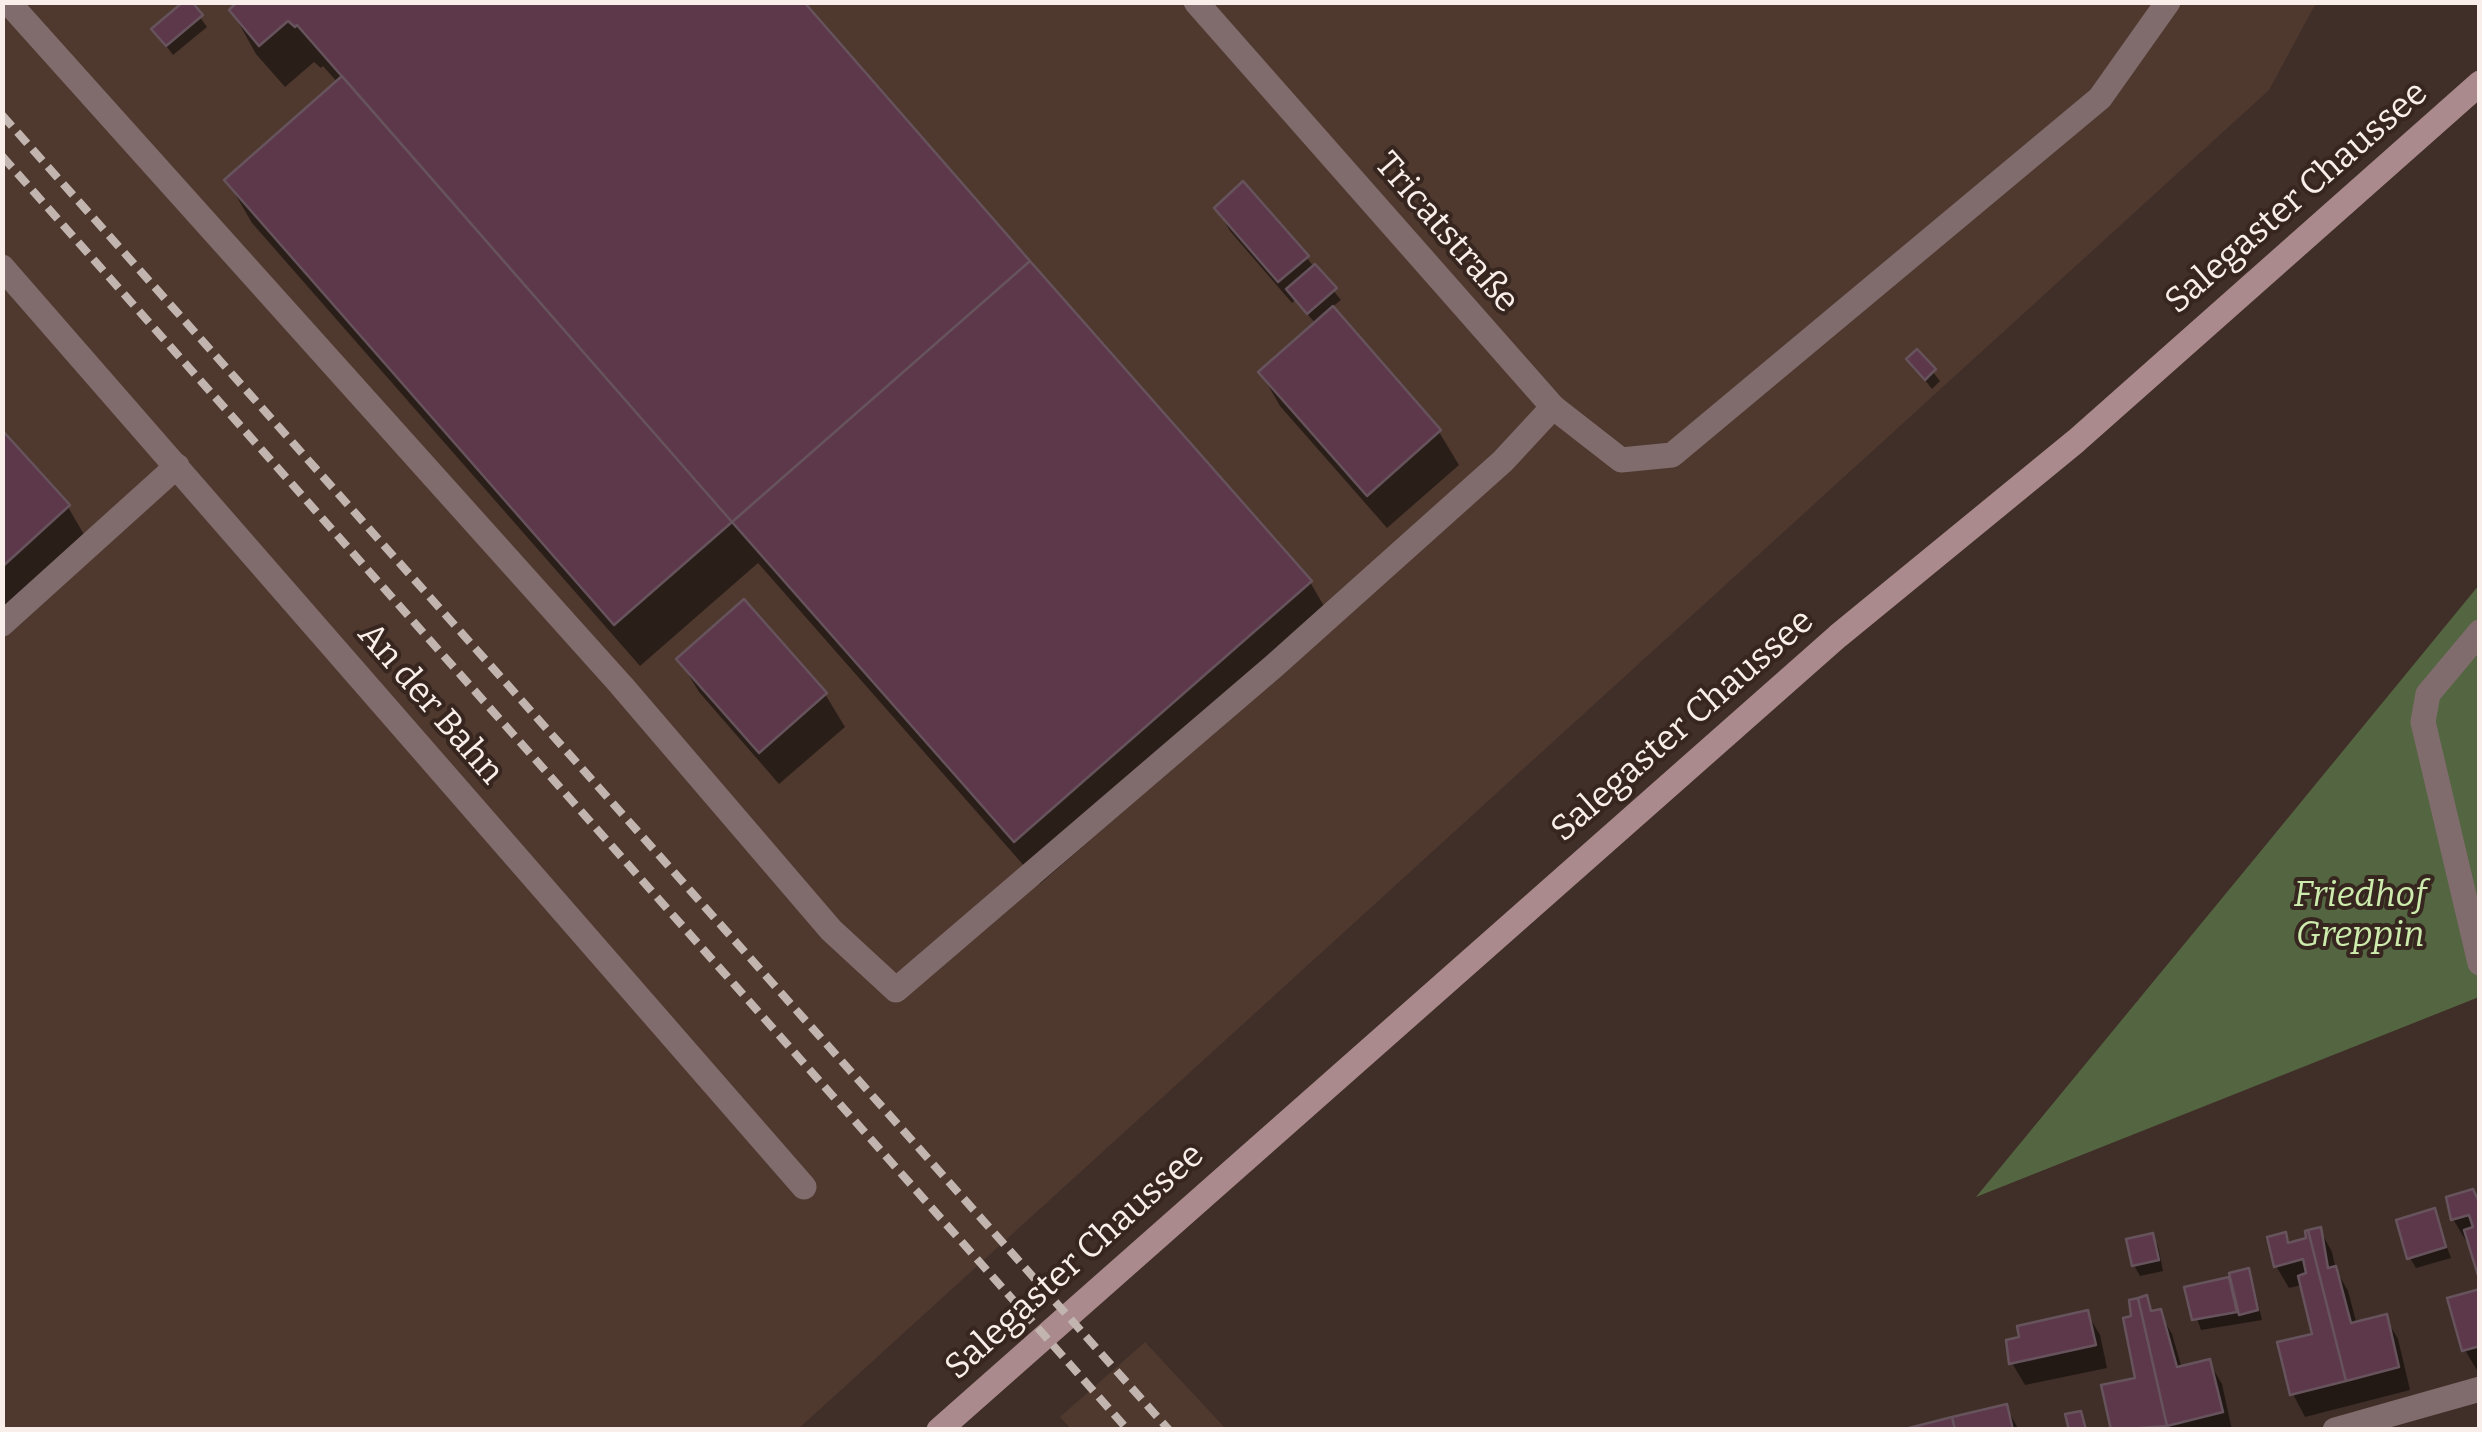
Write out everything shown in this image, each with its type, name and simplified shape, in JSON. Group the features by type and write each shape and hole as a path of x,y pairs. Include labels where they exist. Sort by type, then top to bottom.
{"main road":[{"name":"Salegaster Chaussee","path":"939,1430 1838,636 2076,441 2480,83"}],"street":[{"name":"Tricatstraße","path":"1196,2 1553,407 1621,460 1672,455 2100,98 2168,2"},
{"path":"22,7 831,930 896,990 1274,666 1503,461 1553,407"},
{"name":"An der Bahn","path":"2,267 804,1187"},
{"path":"2,624 177,466"},
{"path":"2480,632 2428,694 2423,722 2480,962"},
{"path":"2336,1430 2480,1390"}],"shaded area":[{"path":"2,3 2316,3 2269,90 797,1430 3,1429"},
{"path":"1145,1342 1226,1429 1071,1429 1060,1417"}],"green space":[{"name":"Friedhof Greppin","path":"2479,585 2479,997 1976,1197 2251,863"}],"building":[{"path":"183,2 192,2 203,15 166,46 151,29"},
{"path":"237,2 804,2 1030,261 732,522 297,25 288,21 259,46 229,10"},
{"path":"342,76 732,522 614,625 224,180"},
{"path":"1243,181 1309,256 1278,282 1214,208"},
{"path":"1030,261 1312,581 1014,842 732,522"},
{"path":"1315,264 1337,288 1307,314 1286,289"},
{"path":"1333,306 1441,430 1367,496 1258,372"},
{"path":"1917,349 1936,369 1925,380 1906,359"},
{"path":"2,430 70,505 2,567"},
{"path":"744,599 827,693 759,753 676,659"},
{"path":"2473,1189 2480,1204 2480,1282 2464,1230 2473,1227 2469,1215 2451,1220 2446,1197"},
{"path":"2435,1208 2446,1247 2407,1259 2396,1220"},
{"path":"2321,1227 2328,1268 2336,1266 2351,1323 2387,1314 2399,1367 2346,1381 2308,1230"},
{"path":"2308,1230 2346,1381 2290,1395 2277,1342 2312,1334 2298,1276 2306,1273 2303,1259 2274,1267 2267,1237 2286,1232 2288,1243 2306,1238"},
{"path":"2153,1233 2159,1260 2132,1266 2126,1239"},
{"path":"2249,1268 2258,1310 2239,1315 2229,1273"},
{"path":"2229,1277 2237,1312 2192,1320 2184,1287"},
{"path":"2480,1289 2480,1346 2462,1351 2447,1298"},
{"path":"2147,1295 2151,1311 2161,1309 2177,1367 2210,1359 2223,1412 2167,1426 2138,1298"},
{"path":"2138,1298 2167,1426 2111,1430 2101,1385 2135,1378 2123,1318 2131,1316 2129,1300"},
{"path":"2088,1310 2096,1345 2009,1364 2006,1340 2019,1337 2017,1326"},
{"path":"2007,1404 2013,1430 1955,1430 1952,1417"},
{"path":"2081,1411 2086,1430 2069,1430 2065,1414"},
{"path":"1952,1417 1955,1430 1901,1430"}],"railway":[{"path":"2,115 1169,1430"},
{"path":"2,156 1128,1430"}]}
